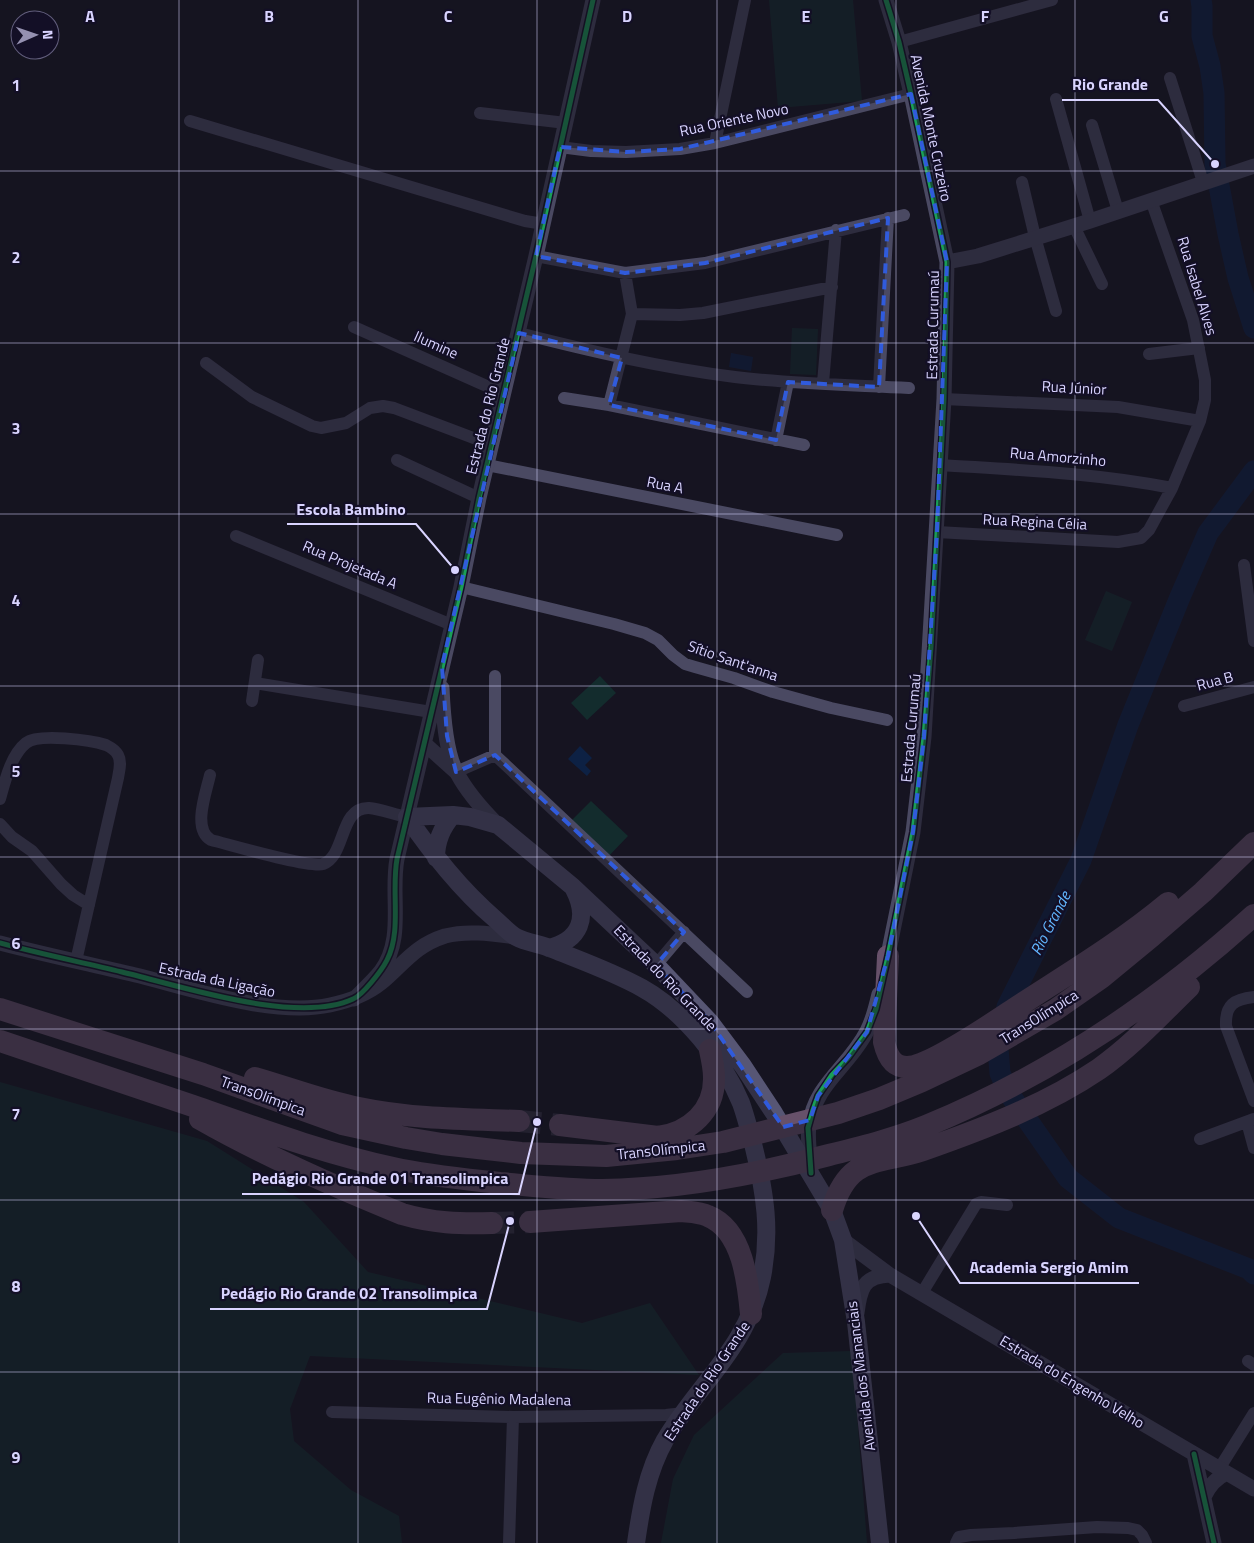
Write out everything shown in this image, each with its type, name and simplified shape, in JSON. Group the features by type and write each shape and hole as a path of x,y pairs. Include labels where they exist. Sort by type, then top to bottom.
{"highway":[{"path":"888,956 884,1042 892,1061 905,1067 918,1065 927,1062 981,1030 1080,967 1151,918 1208,870 1246,849"},
{"name":"TransOlímpica","path":"0,1008 203,1074 342,1124 442,1144 521,1153 606,1156 677,1150 723,1142 838,1113 922,1081 979,1054 1055,1010 1101,978 1203,892 1246,849"},
{"path":"0,1041 302,1144 392,1168 444,1178 553,1188 601,1190 672,1186 735,1178 876,1143 924,1127 983,1100 1029,1078 1093,1040 1147,1004 1254,914"},
{"path":"832,1210 837,1194 844,1182 861,1166 871,1162 912,1154 980,1130 1067,1088 1099,1068 1126,1047 1254,924"},
{"path":"560,1125 658,1137 670,1135 686,1128 705,1110 711,1098 714,1077 710,1050"},
{"path":"203,1074 226,1072 360,1108 424,1117 519,1121"},
{"path":"168,1097 199,1119 239,1142 402,1214 422,1220 445,1223 492,1223"},
{"path":"530,1222 682,1211 709,1216 731,1236 742,1258 748,1284 751,1314"}],"main road":[{"path":"436,858 440,835 453,816"},
{"name":"Estrada do Rio Grande","path":"407,817 470,817 498,826 573,887 656,964 710,1022 743,1066 774,1113 832,1210"},
{"name":"Estrada do Rio Grande","path":"407,817 436,858 469,897 516,937 617,975 644,989 667,1005 688,1024 710,1050 740,1102 759,1168 766,1204 767,1232 761,1278 751,1314 720,1366 684,1413 670,1421 666,1440 652,1470 644,1496 636,1543"},
{"path":"549,948 570,939 580,925 582,917 581,908 573,887"},
{"name":"Avenida dos Mananciais","path":"832,1210 842,1240 856,1322 880,1543"}],"street":[{"name":"Estrada do Rio Grande","path":"407,817 461,587 479,498 544,224 593,0"},
{"path":"714,143 745,0"},
{"name":"Avenida Monte Cruzeiro","path":"886,0 899,42 947,262"},
{"path":"899,42 1052,0"},
{"path":"1170,78 1207,181"},
{"name":"Rua Oriente Novo","path":"560,147 591,151 626,152 680,149 714,143 911,94"},
{"path":"1056,99 1090,221"},
{"path":"480,113 566,123"},
{"path":"190,120 525,221 544,224"},
{"path":"1092,125 1118,211"},
{"name":"Estrada Curumaú","path":"811,1173 808,1128 813,1110 818,1096 832,1075 848,1058 866,1032 876,1009 906,874 913,832 929,674 938,532 944,399 947,262 978,256 1090,221 1254,166"},
{"path":"1022,182 1056,311"},
{"name":"Rua Isabel Alves","path":"1131,541 1141,538 1149,530 1172,488 1200,421 1204,400 1205,380 1193,320 1151,200"},
{"path":"536,256 625,273 705,262 904,215"},
{"path":"879,387 888,218"},
{"path":"1074,226 1102,284"},
{"path":"823,383 836,230"},
{"path":"609,405 632,314 625,273"},
{"path":"632,314 680,315 703,313 832,288"},
{"name":"Ilumine","path":"354,326 491,388 505,391"},
{"path":"519,333 622,358 732,376 788,382 909,388"},
{"path":"1149,354 1198,348"},
{"path":"206,364 252,396 312,426 321,428 346,423 370,408 383,406 394,408 492,445"},
{"path":"776,440 788,382"},
{"path":"564,398 609,405 804,445"},
{"name":"Rua Júnior","path":"944,399 1118,407 1200,421"},
{"path":"397,460 479,498"},
{"name":"Rua A","path":"487,465 836,535"},
{"name":"Rua Amorzinho","path":"941,465 1073,473 1131,480 1172,488"},
{"name":"Rua Regina Célia","path":"938,532 1031,538 1131,541"},
{"name":"Rua Projetada A","path":"236,536 452,624"},
{"path":"1244,565 1254,641"},
{"name":"Sítio Sant'anna","path":"461,587 645,633 658,640 679,660 695,667 773,692 831,708 887,720"},
{"path":"252,701 258,660"},
{"name":"Estrada do Rio Grande","path":"442,666 443,704 447,736 456,772 485,812 498,826"},
{"path":"495,676 495,755 747,992"},
{"path":"255,683 431,712"},
{"name":"Rua B","path":"1184,706 1254,687"},
{"path":"0,799 15,757 25,744 32,739 63,738 107,745 118,755 120,764 118,778 76,960"},
{"path":"424,744 456,772 495,755"},
{"path":"210,775 201,822 202,831 207,837 211,840 302,863 323,864 328,861 333,855 352,815 361,809 370,808 407,817 394,873 396,932 394,944 381,971 354,999"},
{"path":"0,824 12,837 32,851 73,895 89,905"},
{"path":"656,964 684,932"},
{"name":"Estrada da Ligação","path":"0,943 241,1001 289,1008 311,1009 354,999 369,992 411,954 430,942 444,937 455,934 476,933 516,937"},
{"path":"1254,997 1233,1003 1227,1010 1225,1018 1226,1026 1254,1101"},
{"path":"1200,1139 1250,1121 1254,1148"},
{"path":"922,1293 976,1204 981,1202 1007,1205"},
{"name":"Estrada do Engenho Velho","path":"842,1240 890,1275 1254,1489"},
{"path":"856,1322 860,1293 864,1285 876,1277 890,1275"},
{"name":"Rua Eugênio Madalena","path":"332,1412 670,1421"},
{"path":"1204,1497 1210,1485 1221,1476 1254,1413"},
{"path":"508,1543 513,1417"},
{"path":"1194,1454 1214,1543"},
{"path":"956,1543 959,1537 971,1534 1096,1527 1137,1530 1146,1543"}],"highlighted area":[{"path":"911,94 947,262 937,532 924,737 913,832 888,956 867,1032 818,1096 810,1120 783,1127 710,1022 656,965 684,932 495,755 456,772 447,736 442,666 519,333 622,358 609,405 776,440 788,382 879,387 888,218 705,263 625,273 536,256 560,147 626,152 680,149"}],"green space":[{"path":"769,0 853,0 862,101 778,108"},
{"path":"792,328 818,329 816,375 790,374"},
{"path":"1106,591 1132,602 1112,651 1085,640"},
{"path":"600,676 616,693 587,720 571,703"},
{"path":"591,801 628,836 607,858 570,822"},
{"path":"0,1082 207,1141 304,1202 368,1272 582,1323 650,1303 699,1375 310,1356 290,1409 294,1441 351,1490 399,1516 402,1543 0,1543"},
{"path":"852,1351 867,1543 661,1543 673,1479 694,1435 783,1353"}],"water":[{"path":"731,353 753,357 751,371 729,367"},
{"path":"580,746 592,758 585,765 591,771 587,776 568,759"}],"waterway":[{"name":"Rio Grande","path":"1201,0 1202,36 1210,66 1214,93 1215,164 1238,278 1254,328"},
{"name":"Rio Grande","path":"1254,471 1208,533 1128,725 1081,860 1007,1007 998,1049 1000,1073 1008,1092 1068,1178 1119,1218 1249,1269 1254,1274"}],"tunnel":[{"path":"519,1121 560,1125"},
{"path":"492,1223 530,1222"}],"cycle path":[{"path":"0,943 206,994 271,1006 302,1008 329,1006 357,997 367,988 385,964 394,936 395,871 397,859 461,587 479,498 536,256 593,0"},
{"path":"811,1173 808,1128 818,1096 832,1075 848,1058 867,1032 876,1009 913,832 924,737 931,647 944,399 947,262 899,42 886,0"},
{"path":"1194,1454 1214,1543"}],"place":[{"name":"Rio Grande","path":"1215,164"},
{"name":"Escola Bambino","path":"455,570"},
{"name":"Pedágio Rio Grande 01 Transolimpica","path":"537,1122"},
{"name":"Academia Sergio Amim","path":"916,1216"},
{"name":"Pedágio Rio Grande 02 Transolimpica","path":"510,1221"}]}
